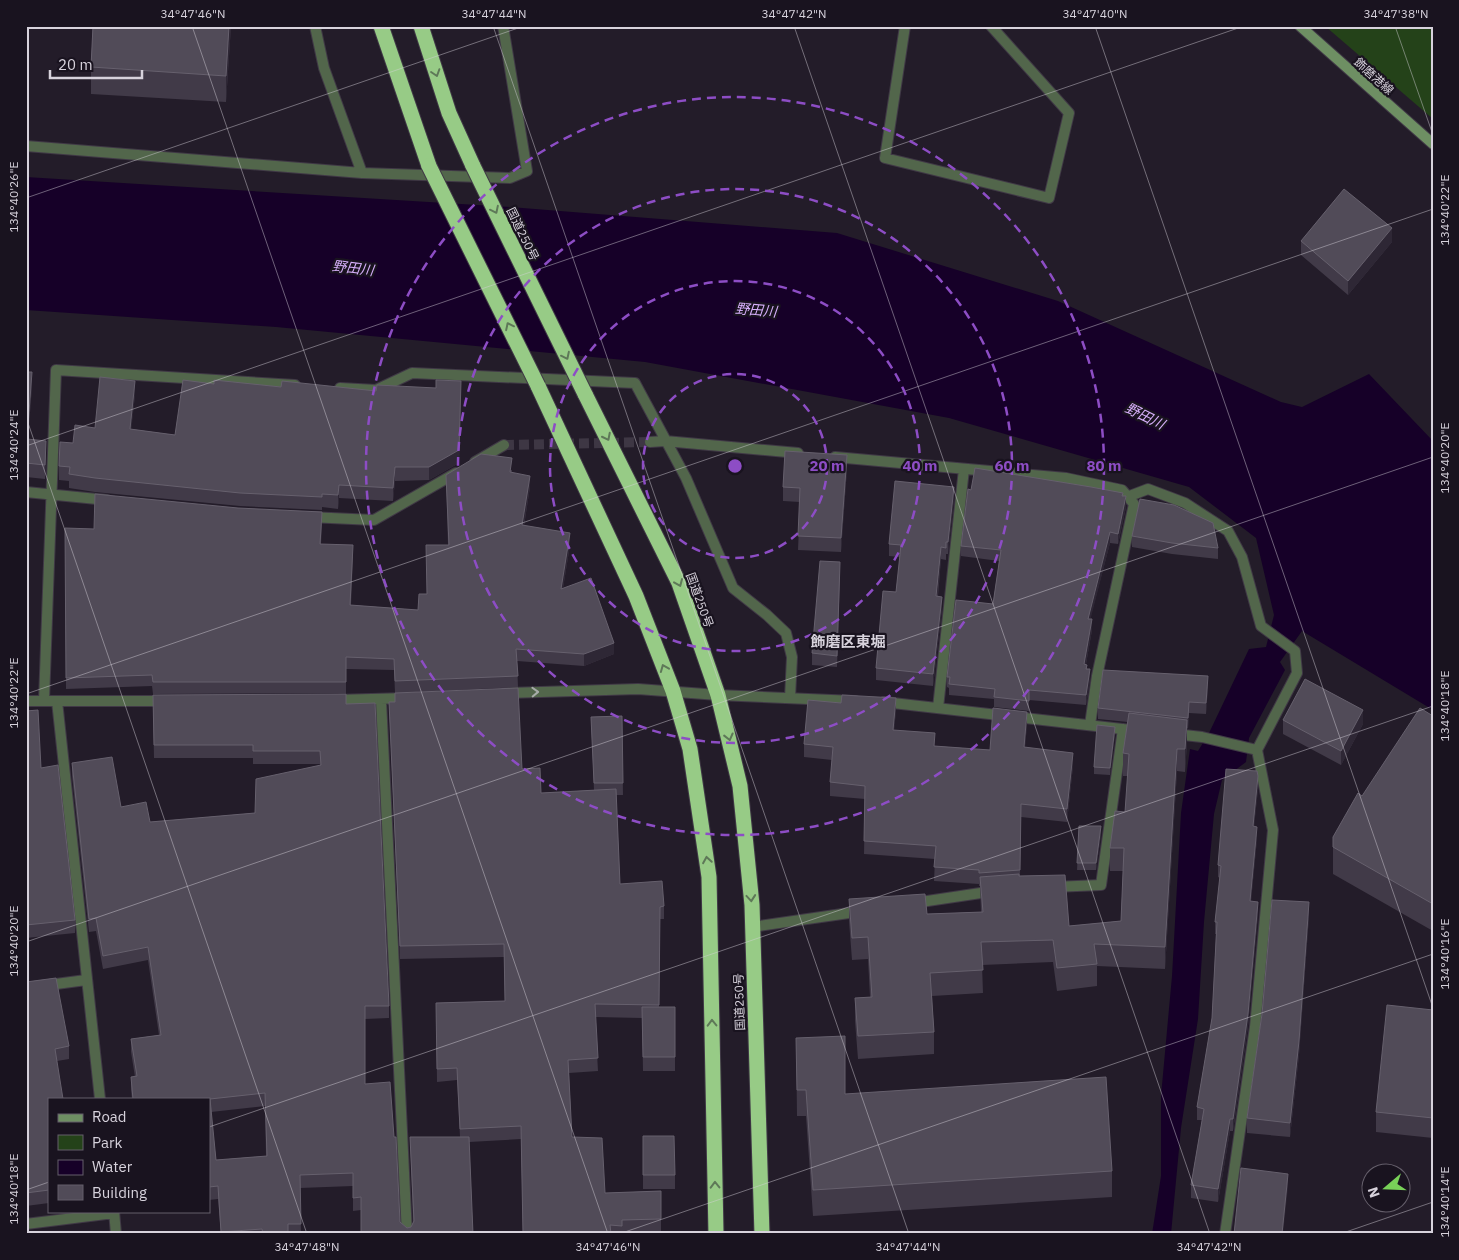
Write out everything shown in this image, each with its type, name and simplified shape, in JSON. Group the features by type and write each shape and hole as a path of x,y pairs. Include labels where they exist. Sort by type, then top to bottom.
{"highway":[{"path":"381,26 430,166 538,386 636,596 673,691 690,749 709,877 716,1234"},
{"name":"国道250号","path":"421,26 449,113 679,583 718,696 740,786 752,927 762,1234"}],"main road":[{"name":"飾磨港線","path":"1300,26 1433,144"}],"street":[{"path":"315,26 324,68 362,173"},
{"path":"26,146 362,173 510,178 527,171 503,26"},
{"path":"905,26 885,158 1049,198 1069,112 991,26"},
{"path":"44,701 56,370 308,386"},
{"path":"327,387 376,390 412,373 635,383 686,478 733,588 767,614 786,633 792,657 790,698"},
{"path":"650,442 666,441 804,454"},
{"path":"297,516 374,520 504,445"},
{"path":"824,456 1066,478 1122,490 1134,504 1097,676 1090,725"},
{"path":"938,708 964,469"},
{"path":"1127,497 1148,490 1185,503 1228,531 1242,557 1261,626 1295,651 1297,672 1257,750 1273,830 1255,1027 1225,1234"},
{"path":"26,492 120,502"},
{"path":"494,694 638,689 718,696 888,703 1202,738 1257,750"},
{"path":"322,700 419,698"},
{"path":"381,700 407,1234"},
{"path":"26,701 175,701"},
{"path":"57,701 100,1098"},
{"path":"1043,888 1101,885 1124,729"},
{"path":"905,905 1004,890"},
{"path":"752,927 876,909"},
{"path":"26,988 86,980"},
{"path":"26,1224 114,1212 116,1234"}],"green space":[{"path":"1325,26 1433,26 1433,119"}],"water":[{"name":"野田川","path":"26,177 510,207 837,233 1058,301 1281,402 1302,407 1369,374 1433,441 1433,710 1302,631 1280,662 1285,670 1249,738 1246,762 1222,780 1214,814 1204,922 1198,1019 1181,1128 1171,1234 1152,1234 1161,1176 1161,1096 1172,976 1181,813 1190,749 1198,751 1209,733 1249,649 1266,647 1274,615 1256,538 1189,487 949,418 645,362 276,327 26,310"}],"building":[{"path":"93,26 229,26 226,76 91,67"},
{"path":"1344,189 1392,228 1348,281 1301,241"},
{"path":"26,372 32,372 27,439 46,441 45,465 26,463"},
{"path":"100,377 135,381 130,429 175,435 183,380 214,384 214,380 281,387 282,381 376,391 377,385 436,388 436,380 461,381 459,450 429,467 395,467 393,488 339,485 338,495 322,494 322,497 240,493 69,474 70,467 59,466 60,442 73,443 75,425 95,428"},
{"path":"785,451 847,455 841,538 798,536 800,488 783,487"},
{"path":"481,454 512,458 510,472 530,476 522,525 570,533 561,589 591,578 614,643 584,654 516,649 518,676 395,681 394,659 346,657 346,682 153,682 152,675 66,678 65,528 94,529 95,494 238,508 322,512 320,544 353,545 350,605 418,610 419,594 427,594 426,545 449,545 446,475"},
{"path":"975,468 1091,487 1123,493 1122,496 1126,496 1118,534 1110,532 1088,619 1092,619 1084,664 1087,665 1086,669 1090,669 1086,695 1029,690 1029,701 994,697 995,689 949,684 950,677 947,677 956,600 993,604 1001,550 961,546 968,489 971,490"},
{"path":"895,481 954,487 948,542 946,542 946,548 941,547 936,596 942,597 933,674 876,668 883,591 896,592 901,545 889,544"},
{"path":"1140,499 1174,505 1213,523 1218,548 1132,536"},
{"path":"820,561 840,562 837,656 812,653"},
{"path":"1103,670 1208,676 1206,703 1189,702 1188,718 1098,708"},
{"path":"1305,679 1363,710 1341,751 1283,720"},
{"path":"518,688 522,769 540,768 541,793 616,789 620,884 662,881 664,906 660,907 659,1005 595,1004 598,1058 568,1060 572,1137 602,1138 605,1193 661,1191 661,1219 622,1220 622,1226 610,1225 611,1234 523,1234 521,1126 460,1129 457,1068 437,1069 436,1003 505,1001 504,944 400,946 389,702 395,702 395,693"},
{"path":"346,694 346,704 375,703 389,1006 365,1006 365,1084 390,1082 394,1137 396,1137 400,1222 407,1228 411,1227 414,1221 410,1137 469,1137 473,1234 361,1234 361,1197 353,1198 353,1173 300,1175 301,1224 288,1224 288,1234 263,1234 262,1229 221,1232 218,1186 210,1187 210,1099 210,1098 133,1098 131,1077 137,1076 131,1039 161,1035 148,947 103,956 96,918 89,919 72,763 112,757 121,807 146,802 150,822 255,813 256,779 321,765 320,751 253,751 253,745 154,745 153,695","holes":["265,1093 267,1156 216,1160 210,1099"]},
{"path":"842,695 896,698 893,730 935,733 934,746 990,750 993,708 1027,712 1024,747 1073,753 1067,809 1021,804 1020,870 979,873 979,870 934,867 936,846 864,841 865,786 830,782 833,747 804,744 808,700 841,703"},
{"path":"1420,708 1433,716 1433,904 1333,847 1333,837 1358,793 1362,796"},
{"path":"38,710 41,768 58,765 75,920 26,925 26,711"},
{"path":"1129,713 1187,720 1185,749 1177,749 1165,947 1094,944 1097,964 1057,968 1053,940 981,942 983,970 930,973 934,1032 858,1036 855,998 872,997 868,937 852,938 849,899 925,894 927,914 983,912 980,877 1019,874 1019,876 1065,875 1069,926 1121,921 1124,848 1110,848 1115,811 1125,812 1129,754 1123,753"},
{"path":"622,716 623,783 594,783 591,717"},
{"path":"1097,725 1115,727 1110,768 1094,767"},
{"path":"1226,769 1257,771 1253,826 1257,827 1250,901 1258,902 1248,1014 1233,1119 1230,1119 1218,1189 1191,1185 1204,1109 1197,1107 1212,1018 1217,922 1215,922 1221,866 1218,865"},
{"path":"1079,826 1101,826 1096,863 1077,863"},
{"path":"1272,900 1309,902 1299,1041 1290,1123 1247,1118 1262,1014"},
{"path":"56,978 69,1046 55,1049 63,1098 48,1098 48,1190 26,1193 26,982"},
{"path":"1387,1005 1433,1010 1433,1118 1376,1112"},
{"path":"642,1007 675,1007 675,1057 643,1057"},
{"path":"845,1036 845,1094 1106,1077 1112,1171 813,1190 806,1090 797,1090 796,1038"},
{"path":"643,1136 674,1136 675,1175 643,1175"},
{"path":"1241,1168 1288,1174 1282,1234 1234,1234"}],"tunnel":[{"path":"504,445 650,442"}],"district":[{"name":"飾磨区東堀","path":"848,641"}]}
